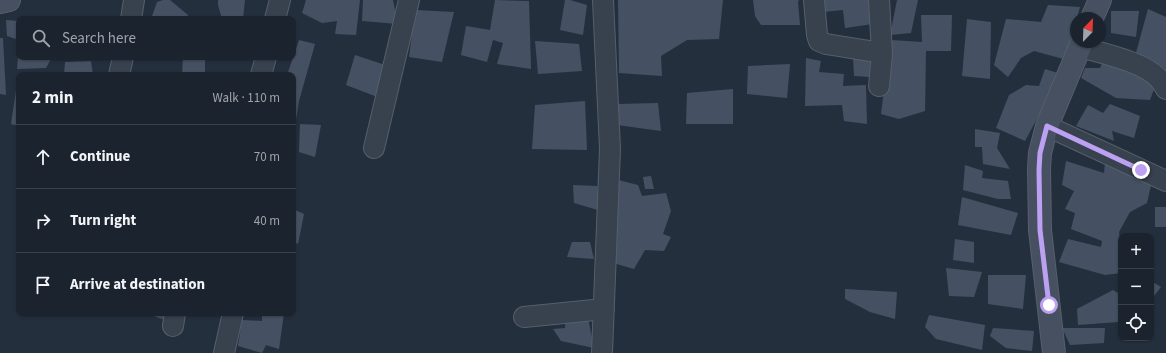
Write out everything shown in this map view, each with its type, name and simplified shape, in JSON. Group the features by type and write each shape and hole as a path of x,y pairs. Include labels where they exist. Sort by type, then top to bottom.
{"street":[{"path":"0,2 9,0"},
{"path":"131,16 134,0"},
{"path":"276,16 280,0"},
{"path":"374,148 409,0"},
{"path":"602,353 610,149 603,0"},
{"path":"814,0 817,35 819,41 826,44 882,53"},
{"path":"879,0 882,53 879,86"},
{"path":"1095,12 1100,0"},
{"path":"1054,353 1040,230 1040,153 1047,126 1079,48"},
{"path":"1092,48 1147,69 1158,78 1166,89"},
{"path":"120,72 122,60"},
{"path":"262,72 265,60"},
{"path":"1047,126 1166,181"},
{"path":"524,317 604,310"},
{"path":"224,353 232,316"}],"building":[{"path":"170,0 188,16 152,16 157,2"},
{"path":"218,0 245,0 243,16 221,16"},
{"path":"306,0 360,0 356,35 335,34 337,21 322,23 302,13"},
{"path":"363,0 393,0 398,24 362,21"},
{"path":"495,0 529,1 531,69 497,64 503,43 493,40 487,62 461,55 466,26 490,30"},
{"path":"565,0 587,5 583,35 560,30"},
{"path":"618,0 723,0 719,39 687,40 661,56 662,76 619,73"},
{"path":"753,0 799,0 800,25 761,25 755,16"},
{"path":"824,0 877,0 873,24 845,28 843,10 823,12"},
{"path":"897,0 918,0 911,33 890,35"},
{"path":"1048,5 1080,7 1079,12 1070,12 1070,48 1067,60 1034,51 1021,58 1008,77 994,65 1006,19 1041,22"},
{"path":"1148,9 1166,17 1166,74 1164,68 1134,60"},
{"path":"415,10 454,12 442,62 409,57"},
{"path":"1111,11 1139,11 1136,37 1111,33"},
{"path":"921,15 952,15 951,51 926,51 925,111 899,119 881,114 887,65 892,62 891,40 922,42"},
{"path":"967,19 991,22 990,79 962,76"},
{"path":"6,20 16,21 16,39 7,36"},
{"path":"0,38 3,38 6,95 0,94"},
{"path":"299,40 315,44 299,101 296,120 296,72 288,72 292,60 296,60 296,49"},
{"path":"535,41 579,44 582,71 538,74"},
{"path":"355,55 388,66 380,98 346,85"},
{"path":"806,58 821,61 819,72 844,74 843,86 866,85 867,124 844,121 842,105 805,106"},
{"path":"853,58 873,61 869,77 854,76"},
{"path":"1104,58 1157,81 1150,100 1116,98 1081,78 1085,68 1100,68"},
{"path":"18,60 50,60 46,68 17,69"},
{"path":"183,60 205,60 205,72 182,72"},
{"path":"91,61 93,72 64,72 65,62"},
{"path":"790,64 787,98 747,94 748,66"},
{"path":"1045,69 1061,74 1025,141 996,128 1009,95 1026,85 1039,86"},
{"path":"733,89 733,124 686,124 687,93"},
{"path":"16,90 16,125 11,124"},
{"path":"585,101 587,150 532,149 535,105"},
{"path":"658,103 661,131 617,125 618,104"},
{"path":"1110,104 1140,116 1134,138 1112,131 1114,141 1076,126 1088,105 1103,113"},
{"path":"300,124 321,125 315,157 299,152"},
{"path":"975,129 1000,133 997,148 1010,169 983,164 982,147 975,147"},
{"path":"1066,161 1104,173 1105,163 1152,181 1147,203 1130,212 1118,233 1118,273 1105,275 1059,262 1068,239 1101,247 1102,241 1071,229 1075,213 1065,209 1074,191 1062,185"},
{"path":"965,165 983,171 982,178 1008,181 1011,199 998,199 963,190"},
{"path":"651,176 654,189 645,189 643,177"},
{"path":"618,180 638,185 642,196 666,193 671,211 663,234 671,237 664,251 645,250 634,269 613,263"},
{"path":"573,185 597,186 601,211 574,203"},
{"path":"962,197 1018,213 1011,235 958,225"},
{"path":"1155,207 1166,207 1166,227 1155,227"},
{"path":"296,210 304,214 298,244 296,243"},
{"path":"955,239 974,242 974,263 953,260"},
{"path":"572,242 590,242 594,259 567,257"},
{"path":"946,268 982,272 974,297 949,296"},
{"path":"988,275 1026,275 1023,309 988,304"},
{"path":"1154,283 1161,287 1154,296"},
{"path":"845,289 897,292 895,319 870,312 845,299"},
{"path":"1113,290 1118,293 1118,322 1078,325 1077,309"},
{"path":"566,315 588,318 594,348 561,341 553,329 565,328"},
{"path":"929,315 985,325 982,350 936,339 925,327"},
{"path":"154,316 168,316 167,321"},
{"path":"262,316 284,316 279,349 266,345 262,353 238,346 242,320 262,321"},
{"path":"993,328 1034,331 1032,351 1006,348 990,336"},
{"path":"1062,328 1105,328 1104,343 1070,345"}],"route":[{"path":"1049,305 1040,230 1039,170 1040,153 1047,126 1141,170"}]}
